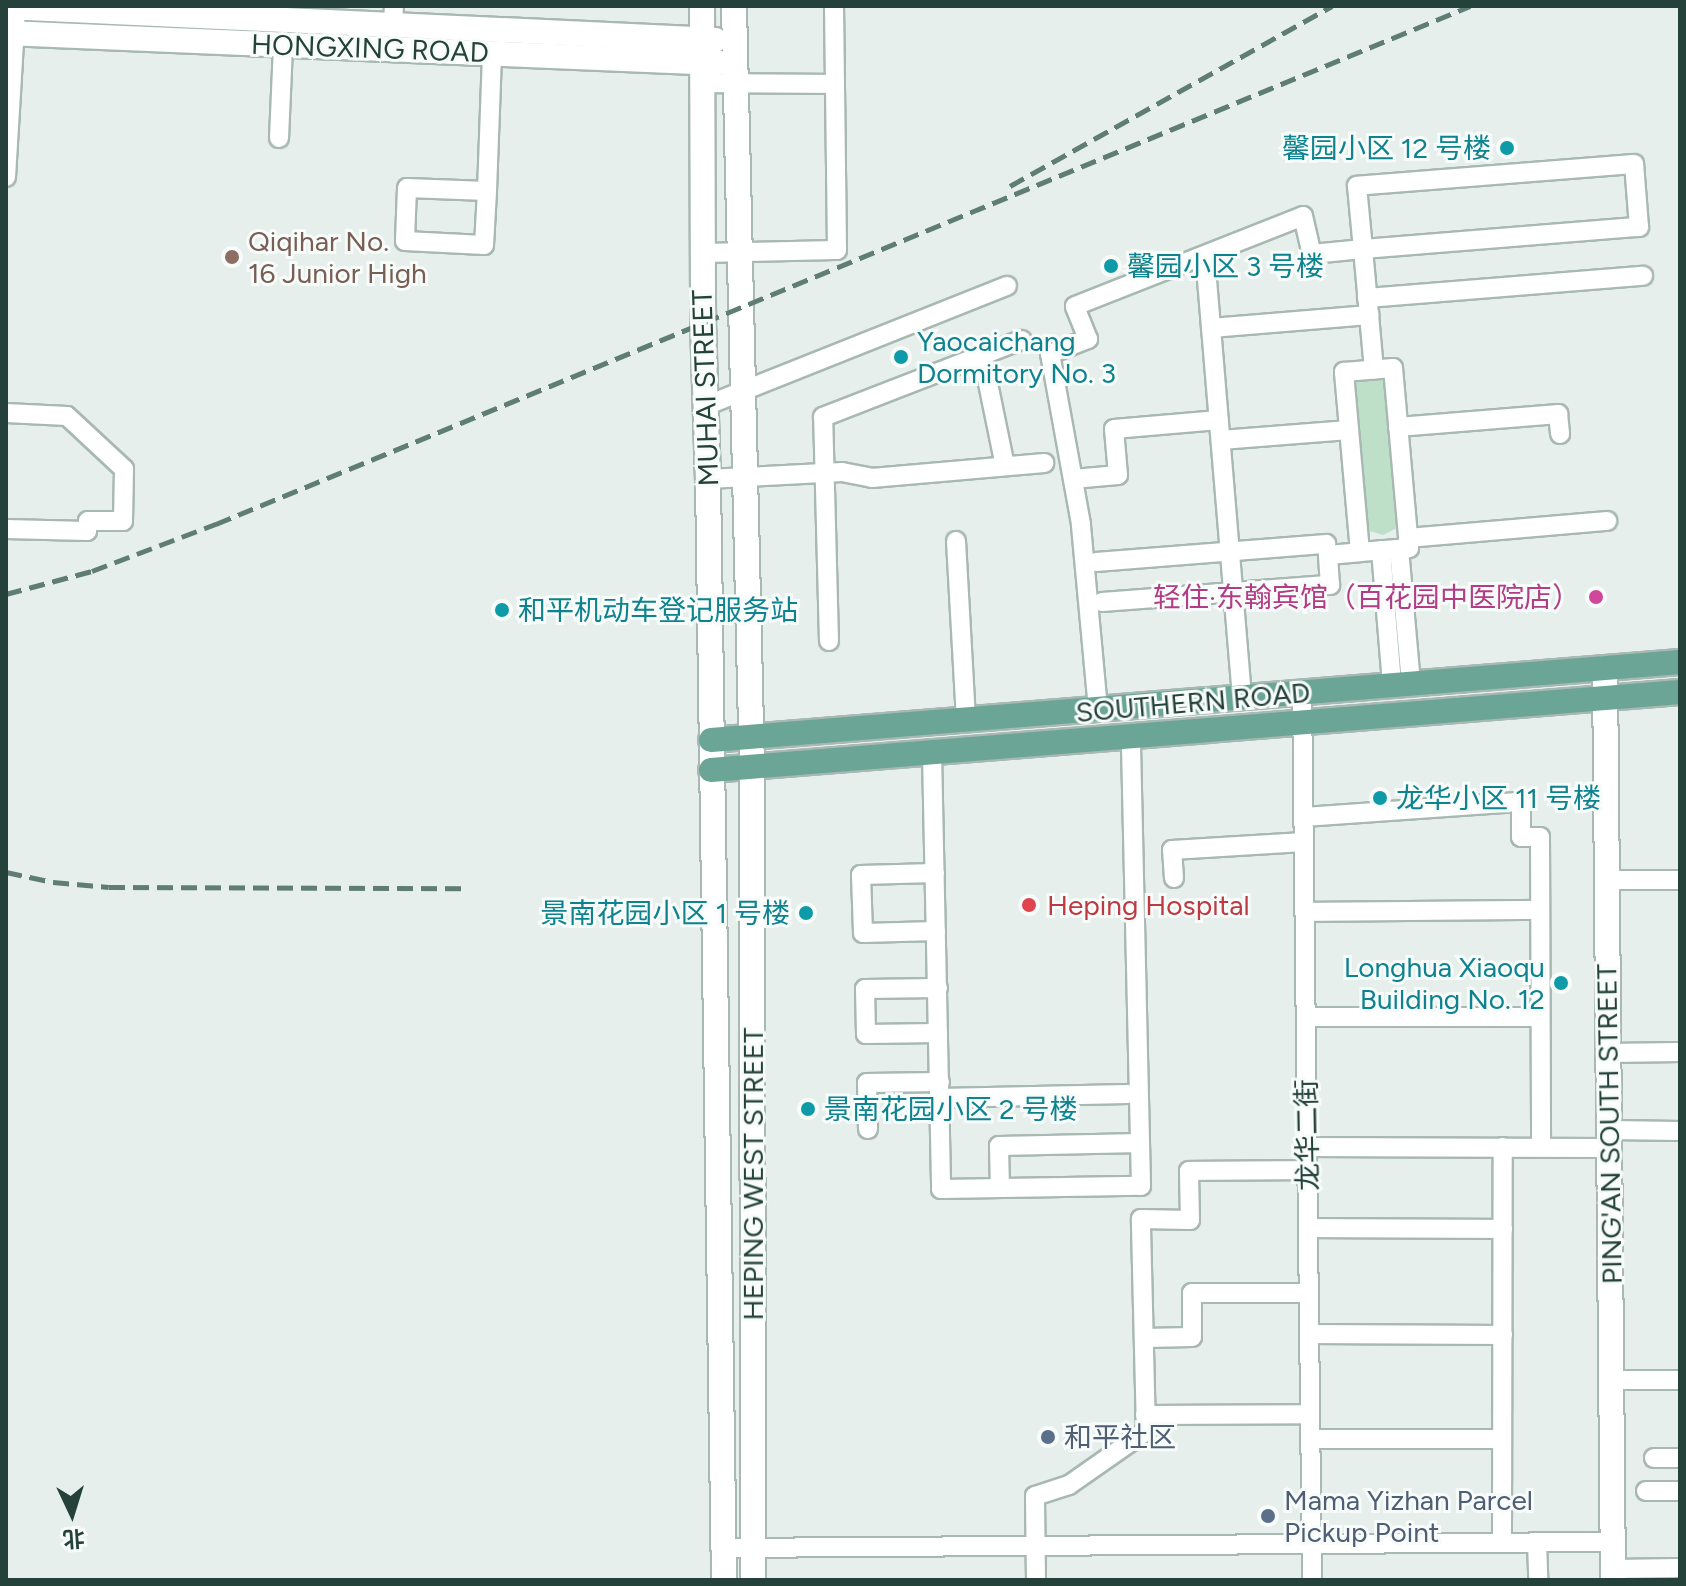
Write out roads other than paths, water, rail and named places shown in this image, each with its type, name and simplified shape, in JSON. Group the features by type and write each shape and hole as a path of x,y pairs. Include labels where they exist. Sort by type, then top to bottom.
{"main road":[{"name":"MUHAI STREET","path":"702,6 702,253 711,770"},
{"name":"MUHAI STREET","path":"734,6 752,768"},
{"name":"HONGXING ROAD","path":"11,7 393,15 702,62"},
{"name":"HONGXING ROAD","path":"10,33 734,62"},
{"name":"SOUTHERN ROAD","path":"711,740 1680,662"},
{"name":"PING'AN SOUTH STREET","path":"1605,668 1613,1574"},
{"name":"SOUTHERN ROAD","path":"711,770 1680,692"},
{"name":"HEPING WEST STREET","path":"752,768 753,1580"},
{"name":"HEPING WEST STREET","path":"711,770 724,1580"}],"street":[{"path":"702,253 837,250 834,6"},
{"path":"6,177 11,7"},
{"path":"279,138 283,45"},
{"path":"487,191 407,188 405,241 484,245 487,191 492,53"},
{"path":"702,62 734,62 835,84"},
{"path":"1098,709 1081,524 1050,354 1088,339 1075,306 1303,216 1312,254 1363,249 1639,227 1634,164 1357,186 1363,249 1374,370"},
{"path":"1205,256 1242,697"},
{"path":"1211,328 1368,306 1643,276"},
{"path":"705,406 1007,286"},
{"path":"829,641 823,417 1022,340"},
{"path":"982,354 1005,466"},
{"path":"1360,546 1344,372 1393,368 1398,427 1396,546 1401,684"},
{"path":"6,413 67,416 124,469 123,521 88,521 87,531 6,529"},
{"path":"1398,427 1558,414 1560,434"},
{"path":"1073,479 1118,475 1114,429 1219,420"},
{"path":"1221,440 1349,430"},
{"path":"708,479 825,473 872,478 1044,463"},
{"path":"1096,562 1230,551 1396,546 1607,521"},
{"path":"956,541 966,719"},
{"path":"1102,602 1330,585 1327,549"},
{"name":"龙华二街","path":"1302,691 1312,1580"},
{"path":"932,753 941,1189 1141,1186 1131,737"},
{"path":"1304,817 1521,802 1521,837 1540,837 1541,1147"},
{"path":"1174,878 1172,850 1304,842"},
{"path":"935,873 861,875 863,933 936,931"},
{"path":"1607,880 1680,880"},
{"path":"1305,912 1540,910"},
{"path":"938,988 865,989 866,1034 938,1033"},
{"path":"1306,1017 1540,1017"},
{"path":"1608,1053 1680,1052"},
{"path":"868,1129 867,1083 940,1090 1128,1094"},
{"path":"1307,1147 1541,1147 1680,1131"},
{"path":"1000,1188 999,1146 1140,1143"},
{"path":"1502,1543 1503,1147"},
{"path":"1036,1580 1035,1496 1069,1485 1146,1431 1141,1219 1190,1220 1189,1171 1307,1170"},
{"path":"1308,1228 1503,1229"},
{"path":"1144,1338 1192,1337 1192,1293 1309,1293"},
{"path":"1309,1334 1503,1335"},
{"path":"1611,1380 1680,1380"},
{"path":"1145,1415 1310,1414"},
{"path":"1310,1439 1502,1439"},
{"path":"1654,1458 1680,1458"},
{"path":"1646,1491 1680,1491"},
{"path":"1537,1542 1538,1580"},
{"path":"724,1548 1613,1542"},
{"path":"1613,1574 1680,1568"}],"railway":[{"path":"1010,186 1332,6"},
{"path":"6,594 92,571 216,524 1470,6"},
{"path":"6,872 53,882 109,887 463,888"}],"place":[{"name":"馨园小区 12 号楼","path":"1507,148"},
{"name":"Qiqihar No. 16 Junior High","path":"232,257"},
{"name":"馨园小区 3 号楼","path":"1111,266"},
{"name":"Yaocaichang Dormitory No. 3","path":"901,357"},
{"name":"轻住·东翰宾馆（百花园中医院店）","path":"1596,597"},
{"name":"和平机动车登记服务站","path":"502,610"},
{"name":"龙华小区 11 号楼","path":"1380,798"},
{"name":"Heping Hospital","path":"1029,905"},
{"name":"景南花园小区 1 号楼","path":"806,913"},
{"name":"Longhua Xiaoqu Building No. 12","path":"1561,983"},
{"name":"景南花园小区 2 号楼","path":"808,1109"},
{"name":"和平社区","path":"1048,1437"},
{"name":"Mama Yizhan Parcel Pickup Point","path":"1268,1516"}]}
